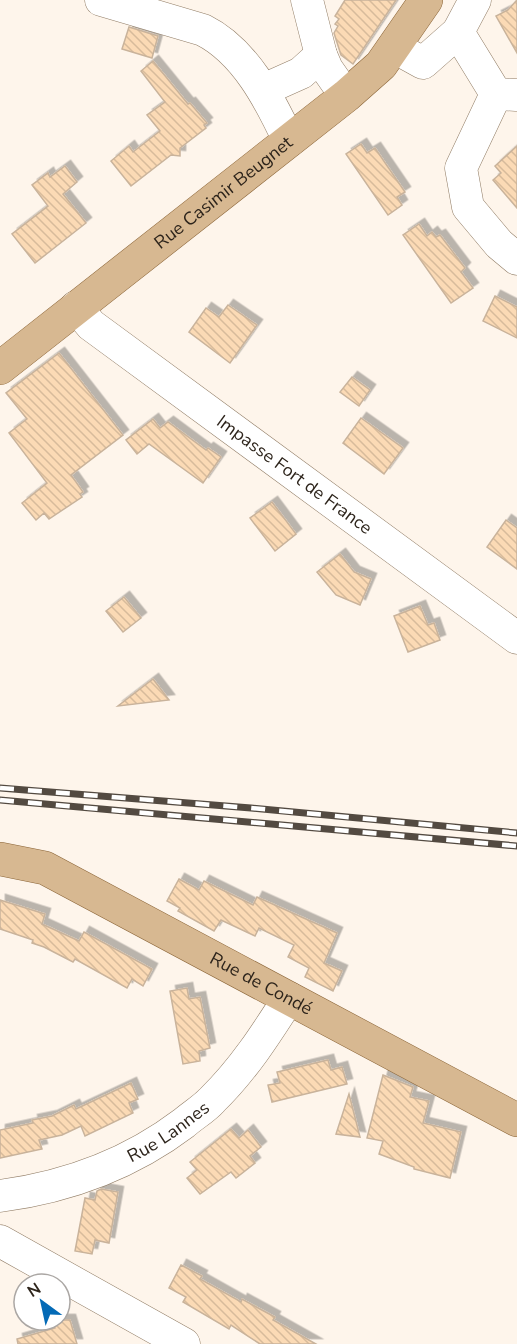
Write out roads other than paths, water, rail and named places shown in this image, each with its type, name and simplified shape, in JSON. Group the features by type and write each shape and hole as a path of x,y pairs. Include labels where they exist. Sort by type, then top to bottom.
{"main road":[{"name":"Rue Casimir Beugnet","path":"0,368 346,96 381,65 426,0"},
{"name":"Rue de Condé","path":"0,859 45,868 517,1120"}],"street":[{"path":"101,0 213,35 237,56 262,90 289,141"},
{"path":"307,0 321,55 327,69 346,96"},
{"path":"394,47 423,63 458,32 475,0"},
{"path":"458,32 506,94 461,168 468,207 499,244 517,259"},
{"path":"262,90 301,73 321,55"},
{"name":"Impasse Fort de France","path":"76,307 91,325 517,638"},
{"name":"Rue Lannes","path":"0,1196 90,1176 128,1159 163,1138 212,1101 258,1046 289,998"},
{"path":"0,1240 184,1344"}],"railway":[{"path":"0,788 251,808 517,833"},
{"path":"0,800 517,846"}]}
